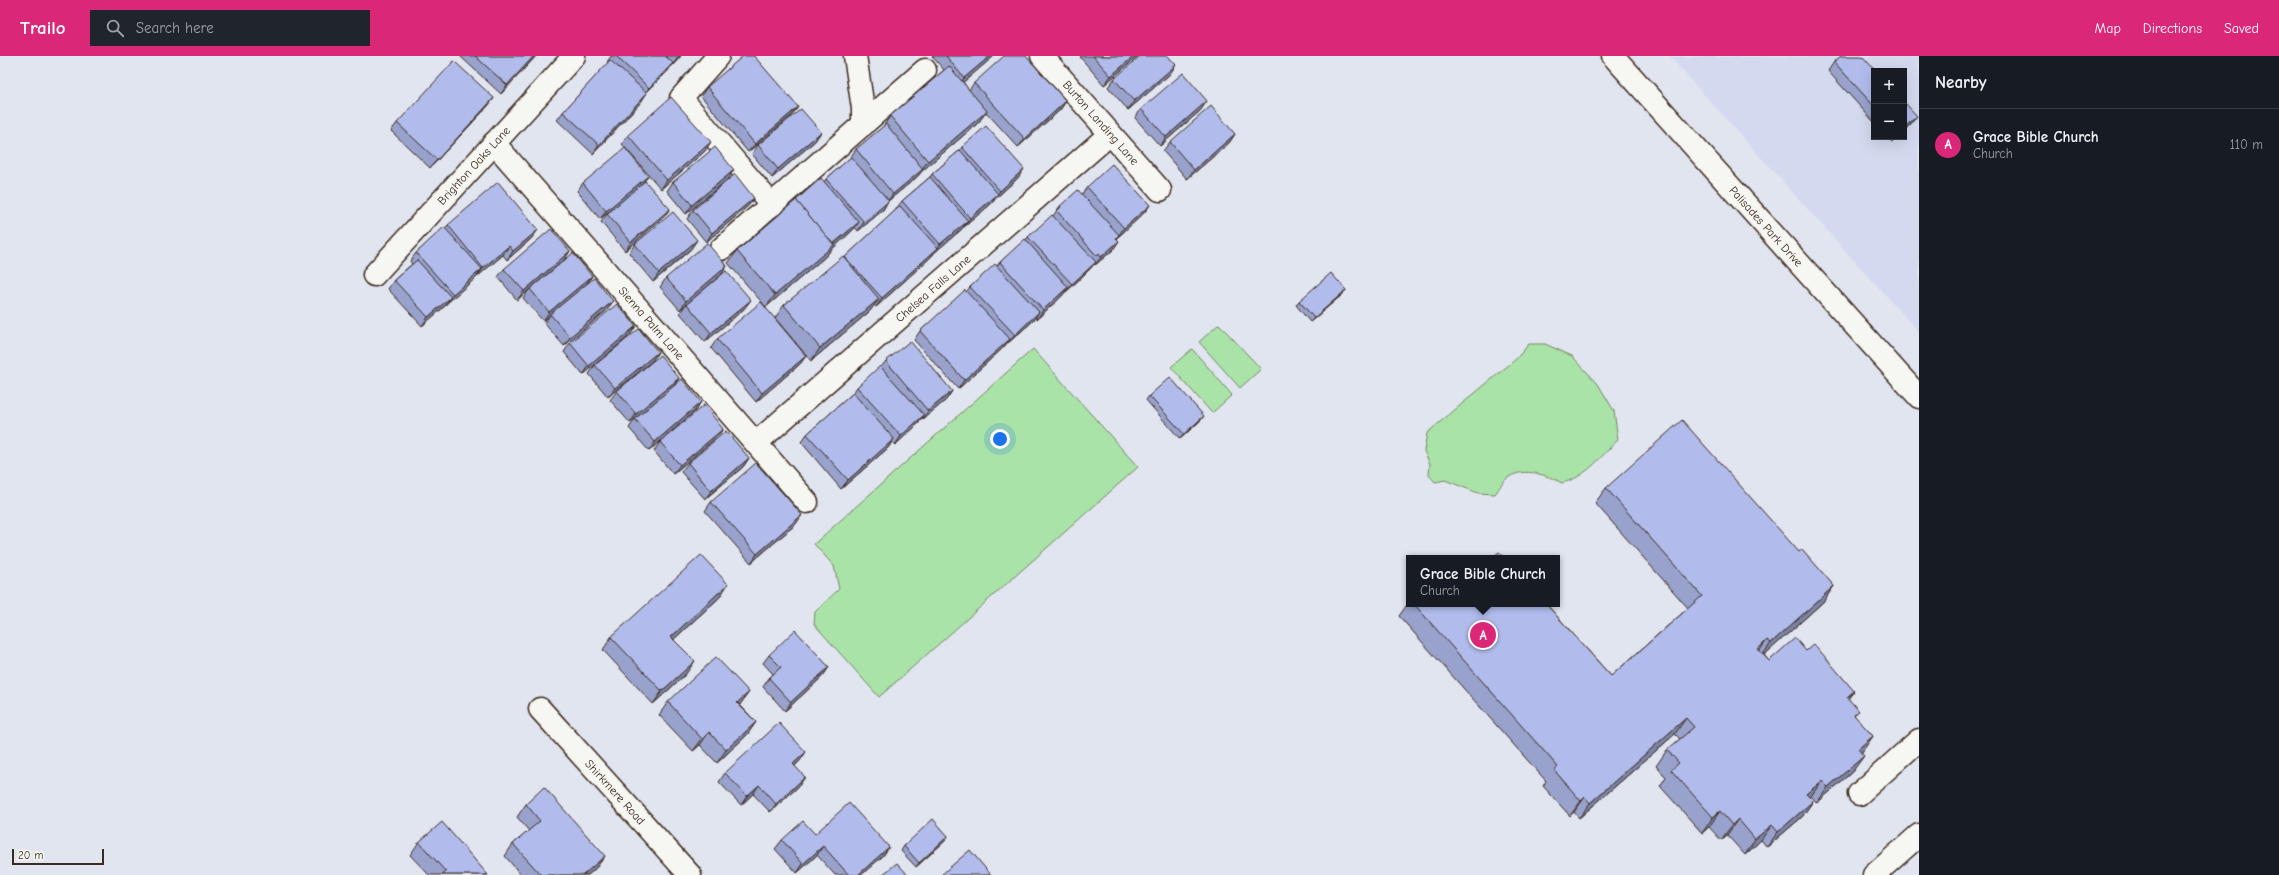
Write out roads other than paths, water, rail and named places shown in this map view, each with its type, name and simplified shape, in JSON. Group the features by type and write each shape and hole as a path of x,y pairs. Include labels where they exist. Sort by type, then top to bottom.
{"street":[{"name":"Brighton Oaks Lane","path":"374,275 574,56"},
{"path":"718,56 681,98 772,205"},
{"path":"855,56 863,108 862,126"},
{"name":"Burton Landing Lane","path":"1042,56 1160,190"},
{"name":"Palisades Park Drive","path":"1613,56 1919,397"},
{"path":"721,250 925,70"},
{"name":"Chelsea Falls Lane","path":"756,443 1110,134"},
{"name":"Sienna Palm Lane","path":"494,143 807,502"},
{"name":"Shirkmere Road","path":"540,709 690,875"},
{"path":"1859,794 1919,740"},
{"path":"1874,875 1919,835"}],"place":[{"name":"Grace Bible Church","path":"1483,635"}]}
